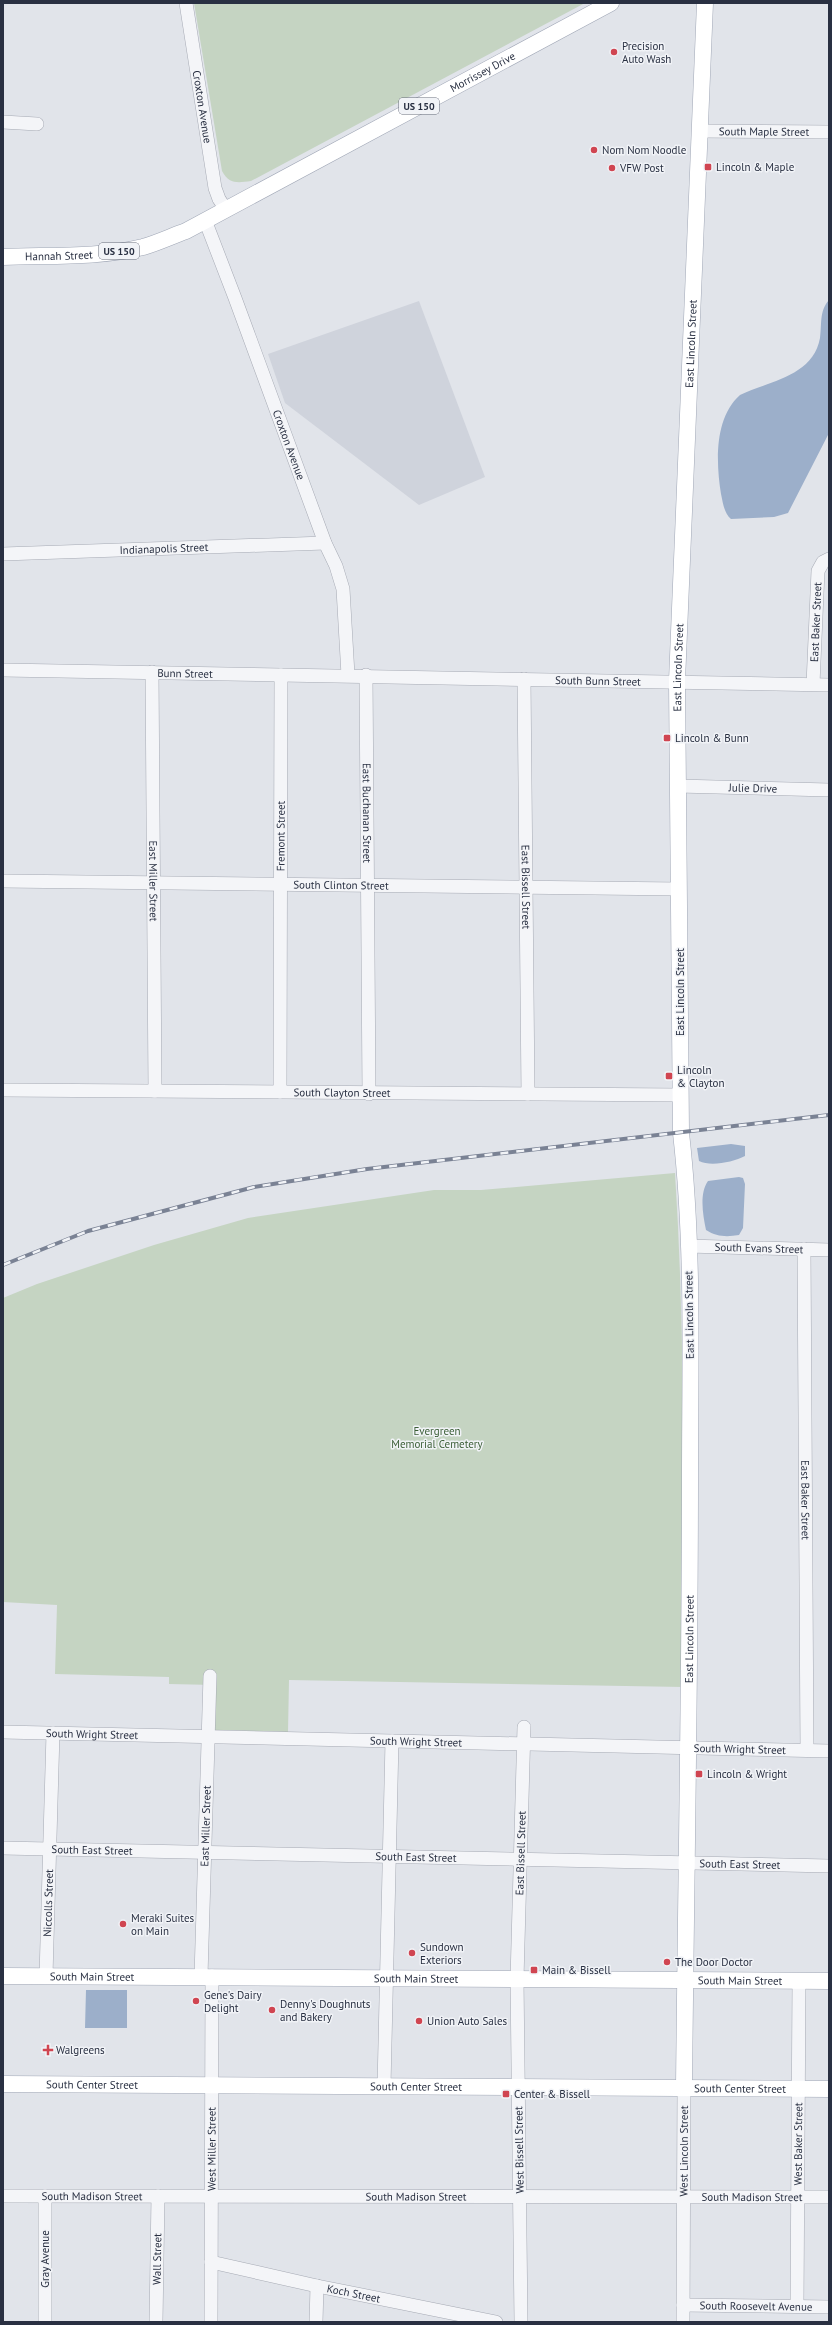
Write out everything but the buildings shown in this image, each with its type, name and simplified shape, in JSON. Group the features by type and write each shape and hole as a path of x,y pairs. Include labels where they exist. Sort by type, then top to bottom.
{"main road":[{"name":"Morrissey Drive","path":"226,208 611,3"},
{"name":"East Lincoln Street","path":"684,1980 689,1749 688,1246 680,1095 677,681 705,3"},
{"name":"Hannah Street","path":"3,257 102,253 131,249 179,233 226,208"},
{"name":"South Main Street","path":"3,1976 385,1977 829,1981"},
{"name":"West Lincoln Street","path":"684,1980 684,2088"},
{"name":"South Center Street","path":"3,2084 829,2089"}],"street":[{"name":"Croxton Avenue","path":"186,3 215,188 219,199 226,208"},
{"path":"3,122 37,124"},
{"name":"South Maple Street","path":"700,131 829,132"},
{"name":"Croxton Avenue","path":"205,220 240,309 325,543 336,566 343,589 348,675"},
{"name":"Indianapolis Street","path":"3,554 325,543"},
{"name":"East Baker Street","path":"813,684 818,571 826,560"},
{"name":"Bunn Street","path":"3,670 366,675"},
{"name":"East Miller Street","path":"152,672 155,1090"},
{"name":"Fremont Street","path":"280,1092 280,899 282,886 281,675"},
{"name":"South Bunn Street","path":"366,675 829,685"},
{"name":"East Buchanan Street","path":"366,675 369,1094"},
{"name":"East Bissell Street","path":"524,679 528,1094"},
{"name":"Julie Drive","path":"678,786 829,790"},
{"name":"South Clinton Street","path":"3,881 282,886 679,889"},
{"name":"South Clayton Street","path":"3,1090 155,1090 369,1094 680,1095"},
{"name":"South Evans Street","path":"688,1246 829,1250"},
{"name":"East Baker Street","path":"804,1249 807,1750"},
{"name":"East Miller Street","path":"206,1976 204,1853 210,1676"},
{"name":"East Bissell Street","path":"517,1979 524,1727"},
{"name":"South Wright Street","path":"3,1732 689,1749 829,1751"},
{"name":"Niccolls Street","path":"46,1976 53,1733"},
{"path":"384,2086 385,1977 392,1741"},
{"name":"South East Street","path":"3,1848 829,1866"},
{"name":"West Miller Street","path":"206,1976 212,2085 211,2322"},
{"name":"West Bissell Street","path":"517,1979 521,2322"},
{"name":"West Baker Street","path":"797,2306 799,1981"},
{"name":"West Lincoln Street","path":"682,2322 684,2088"},
{"name":"South Madison Street","path":"3,2196 829,2197"},
{"name":"Gray Avenue","path":"45,2196 45,2322"},
{"name":"Wall Street","path":"156,2322 158,2196"},
{"name":"Koch Street","path":"212,2262 316,2286 496,2322"},
{"path":"316,2286 316,2322"},
{"name":"South Roosevelt Avenue","path":"683,2305 829,2307"}],"shaded area":[{"path":"419,301 485,477 419,505 285,403 268,354"}],"green space":[{"path":"194,3 585,3 251,181 234,182 222,171"},
{"name":"Evergreen Memorial Cemetery","path":"675,1173 681,1301 684,1494 684,1687 289,1680 288,1732 215,1730 215,1685 169,1684 169,1677 55,1674 57,1605 3,1602 3,1298 37,1284 154,1245 248,1218 434,1190 481,1190"}],"water":[{"path":"829,300 829,433 788,513 774,517 731,519 725,511 723,504 718,469 719,442 725,416 740,395 788,376 808,361 816,351 820,338 822,313"},
{"path":"731,1144 745,1146 745,1156 716,1164 699,1161 697,1148"},
{"path":"739,1177 743,1178 745,1184 743,1228 739,1235 722,1236 706,1230 703,1211 703,1192 708,1181"},
{"path":"86,1990 127,1990 127,2028 85,2028"}],"railway":[{"path":"3,1265 88,1231 254,1187 367,1169 829,1115"}],"place":[{"name":"Precision Auto Wash","path":"614,52"},
{"name":"Nom Nom Noodle","path":"594,150"},
{"name":"Lincoln & Maple","path":"708,167"},
{"name":"VFW Post","path":"612,168"},
{"name":"Lincoln & Bunn","path":"667,738"},
{"name":"Lincoln & Clayton","path":"669,1076"},
{"name":"Lincoln & Wright","path":"699,1774"},
{"name":"Meraki Suites on Main","path":"123,1924"},
{"name":"Sundown Exteriors","path":"412,1953"},
{"name":"The Door Doctor","path":"667,1962"},
{"name":"Main & Bissell","path":"534,1970"},
{"name":"Gene's Dairy Delight","path":"196,2001"},
{"name":"Denny's Doughnuts and Bakery","path":"272,2010"},
{"name":"Union Auto Sales","path":"419,2021"},
{"name":"Walgreens","path":"48,2050"},
{"name":"Center & Bissell","path":"506,2094"}]}
